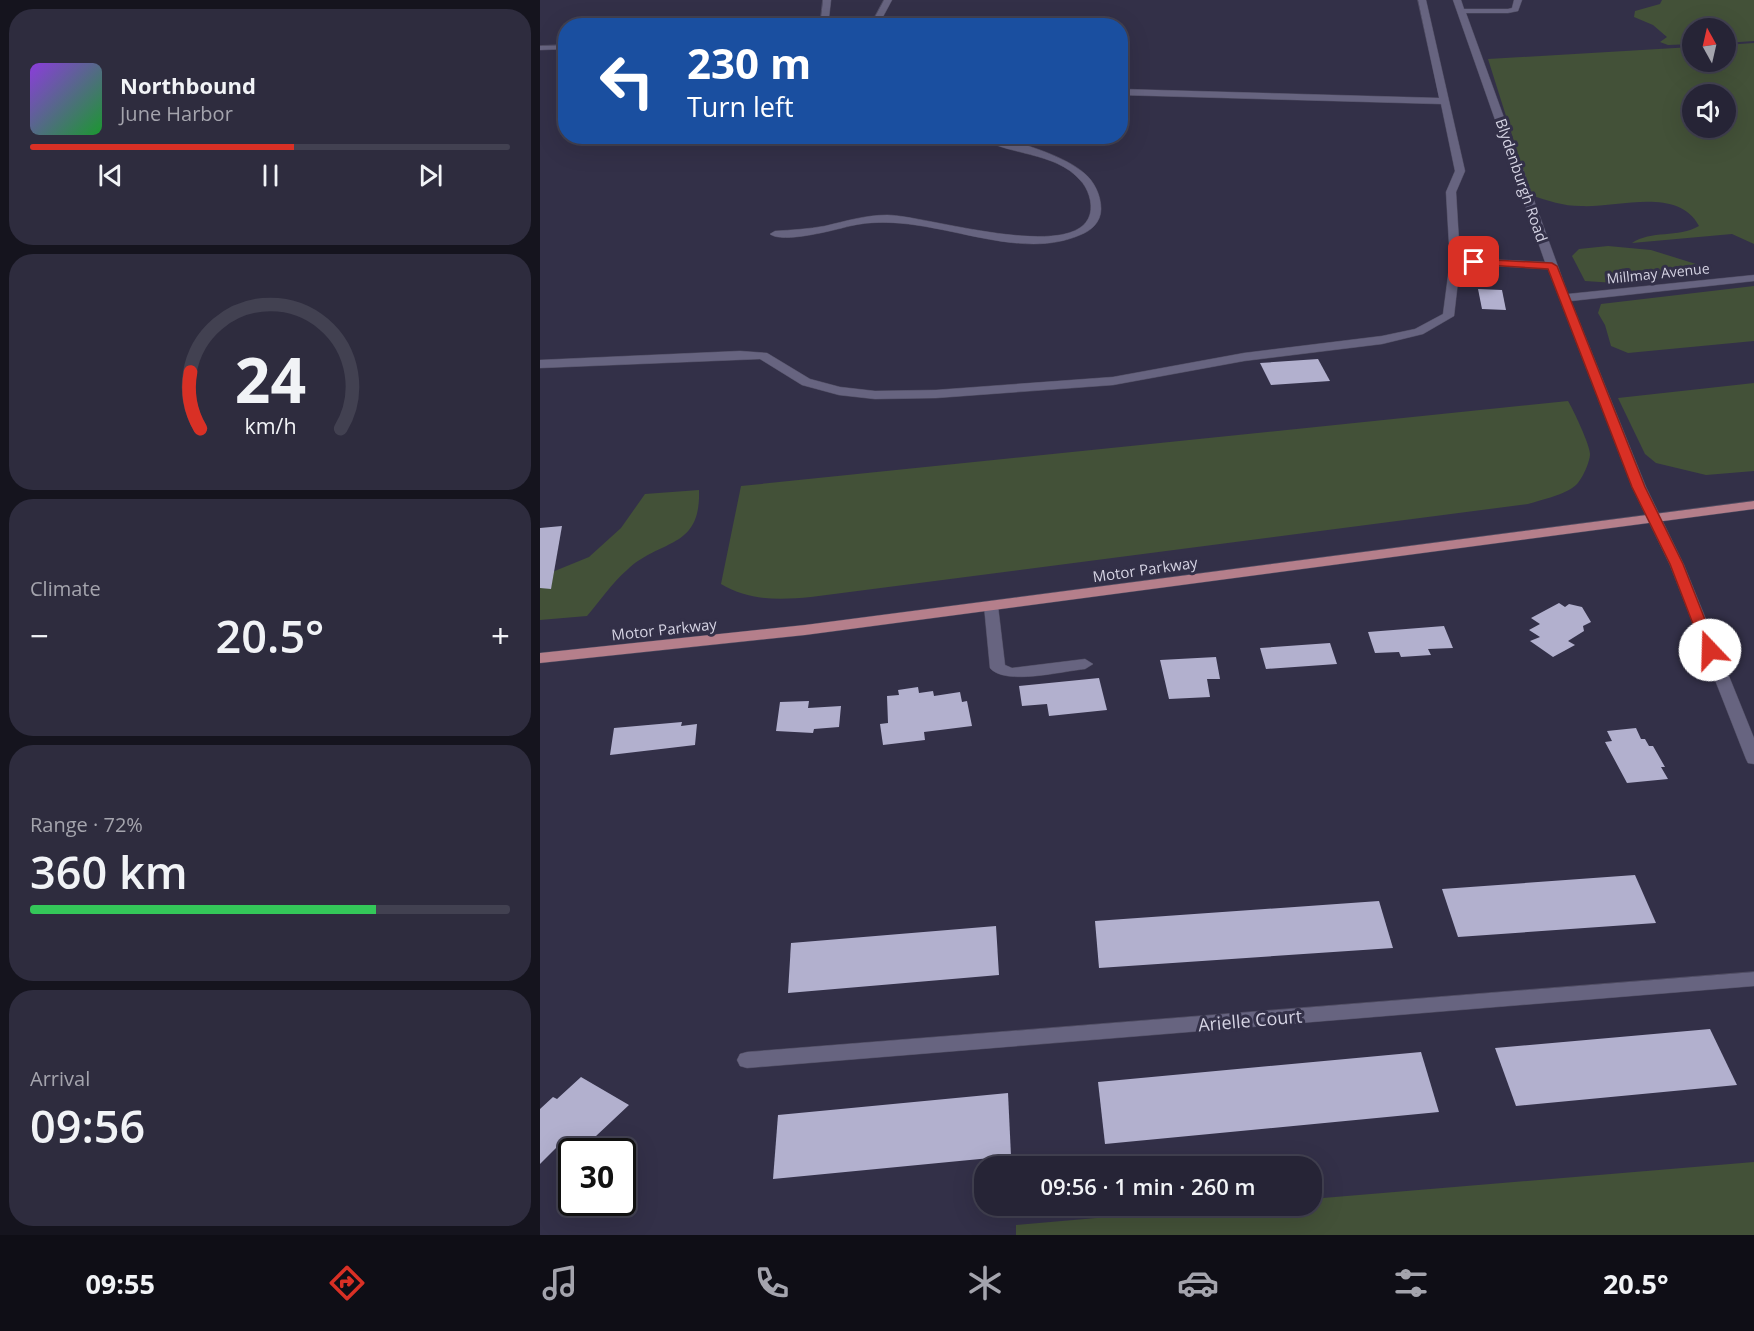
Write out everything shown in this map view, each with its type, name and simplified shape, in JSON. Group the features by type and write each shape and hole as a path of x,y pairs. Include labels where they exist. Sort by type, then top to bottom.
{"main road":[{"name":"Motor Parkway","path":"540,657 735,638 991,606 1754,505"}],"street":[{"path":"825,18 827,0"},
{"path":"878,18 888,0"},
{"path":"540,364 740,355 763,356 806,382 839,391 876,395 936,394 1113,381 1244,357 1382,340 1419,332 1448,316 1455,261 1450,192 1460,171 1422,0"},
{"name":"Blydenburgh Road","path":"1458,0 1564,298 1635,477 1677,564 1754,759"},
{"path":"1461,11 1508,11 1515,9 1518,0"},
{"path":"540,48 558,47"},
{"path":"1128,92 1445,101"},
{"path":"775,234 802,233 862,219 891,218 1026,240 1072,235 1088,228 1095,217 1096,203 1090,185 1077,171 1044,156 1006,144"},
{"path":"1455,261 1552,266"},
{"name":"Millmay Avenue","path":"1564,298 1754,278"},
{"path":"991,606 998,668 1010,673 1084,664"},
{"name":"Arielle Court","path":"747,1060 1754,979"}],"green space":[{"path":"1662,0 1754,0 1754,41 1736,42 1736,18 1682,18 1682,44 1668,45 1660,42 1667,37 1653,25 1634,17 1635,11 1660,4"},
{"path":"1754,43 1754,244 1732,234 1632,243 1639,239 1682,232 1699,226 1689,214 1677,206 1662,203 1574,206 1531,195 1488,59 1682,48 1682,72 1736,72 1736,44"},
{"path":"1608,246 1651,250 1712,269 1707,274 1615,283 1585,281 1572,256 1579,249"},
{"path":"1754,286 1754,341 1628,353 1611,346 1605,325 1598,313 1601,304"},
{"path":"1754,383 1754,471 1706,475 1656,463 1645,454 1618,398"},
{"path":"1568,401 1589,449 1590,457 1587,466 1579,482 1573,488 1528,504 811,597 765,598 743,594 721,584 741,486"},
{"path":"699,490 698,509 686,533 627,570 587,616 540,620 540,577 589,557 621,528 645,494"},
{"path":"1754,1162 1754,1235 1016,1235 1016,1225 1119,1216 1322,1216 1322,1198"}],"building":[{"path":"1478,289 1502,290 1506,310 1482,309"},
{"path":"1318,359 1330,381 1271,385 1260,363"},
{"path":"562,526 551,589 540,588 540,528"},
{"path":"1559,603 1565,607 1569,604 1582,607 1591,622 1583,626 1584,631 1568,641 1575,645 1553,657 1530,641 1540,637 1529,630 1540,624 1531,618"},
{"path":"1444,626 1453,648 1428,649 1431,655 1401,657 1399,652 1375,653 1368,632"},
{"path":"1330,643 1337,664 1266,669 1260,648"},
{"path":"1216,657 1220,679 1207,679 1210,697 1169,699 1160,660"},
{"path":"1099,678 1107,710 1049,716 1047,704 1022,706 1019,686"},
{"path":"918,687 919,693 933,691 934,696 960,692 962,702 967,701 972,726 924,732 925,740 883,745 880,724 888,723 887,696 899,695 898,690"},
{"path":"809,701 808,708 841,706 839,727 814,729 813,733 776,731 780,702"},
{"path":"682,722 681,726 697,724 695,745 610,755 614,728"},
{"path":"1636,728 1641,739 1645,739 1649,746 1653,746 1665,767 1661,767 1668,779 1627,783 1605,742 1612,741 1607,731"},
{"path":"1635,875 1656,923 1458,937 1442,889"},
{"path":"1379,901 1393,948 1099,968 1095,921"},
{"path":"996,926 999,975 788,993 791,943"},
{"path":"1710,1029 1737,1085 1516,1106 1495,1048"},
{"path":"1421,1052 1439,1112 1105,1144 1098,1082"},
{"path":"581,1077 629,1105 594,1138 558,1138 558,1149 556,1148 540,1164 540,1109 553,1097 557,1099"},
{"path":"1008,1093 1011,1156 974,1156 974,1160 773,1179 778,1115"}],"route":[{"path":"1474,262 1552,266 1639,487 1677,564 1710,650"}]}
